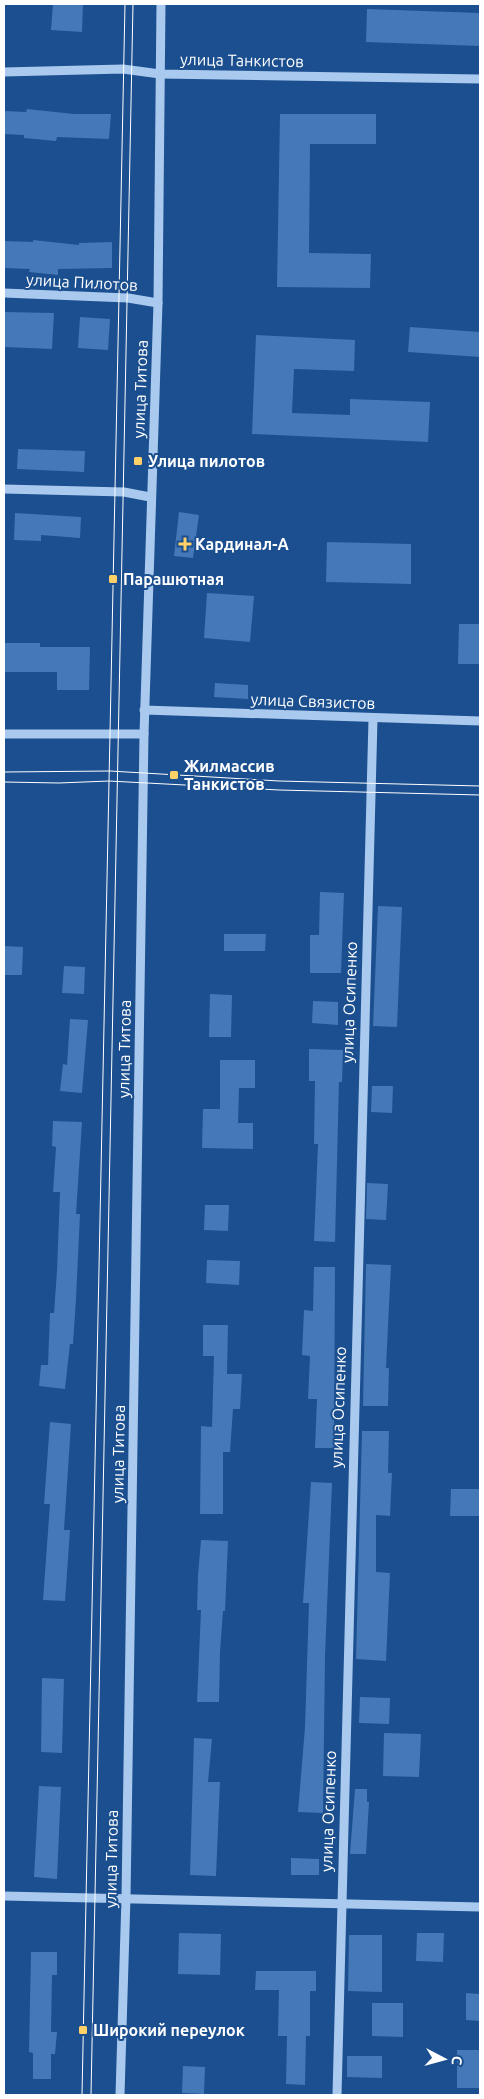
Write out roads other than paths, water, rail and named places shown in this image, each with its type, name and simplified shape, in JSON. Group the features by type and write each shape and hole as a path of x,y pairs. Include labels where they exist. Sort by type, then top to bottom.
{"street":[{"name":"улица Титова","path":"120,2095 126,1898 144,710 158,303 161,4"},
{"name":"улица Танкистов","path":"4,72 123,69 160,74 480,79"},
{"name":"улица Пилотов","path":"4,292 128,298 158,303"},
{"path":"4,489 124,492 150,497"},
{"name":"улица Связистов","path":"144,710 373,719 480,721"},
{"name":"улица Осипенко","path":"337,2095 340,1903 373,719"},
{"path":"4,734 144,734"},
{"path":"4,1896 480,1907"}],"tram line":[{"path":"82,2095 125,4"},
{"path":"91,2095 133,4"},
{"path":"4,772 110,771 279,781 480,786"},
{"path":"4,782 59,783 109,781 279,790 480,795"}],"place":[{"name":"Улица пилотов","path":"138,461"},
{"name":"Кардинал-А","path":"185,544"},
{"name":"Парашютная","path":"113,579"},
{"name":"Жилмассив Танкистов","path":"174,775"},
{"name":"Широкий переулок","path":"83,2030"}]}
